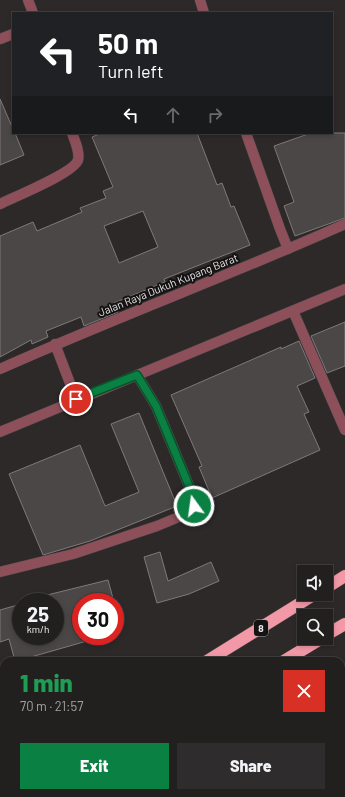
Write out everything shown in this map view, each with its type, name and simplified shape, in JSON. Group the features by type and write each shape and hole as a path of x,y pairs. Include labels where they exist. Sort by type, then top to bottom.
{"highway":[{"path":"333,584 345,576"},
{"name":"8","path":"214,657 305,601"},
{"path":"333,631 345,624"},
{"path":"291,657 310,645"}],"street":[{"path":"28,0 33,12"},
{"path":"200,0 204,12"},
{"path":"0,39 12,34"},
{"path":"0,204 65,173 75,166 78,159 72,134"},
{"path":"246,134 288,249"},
{"name":"Jalan Raya Dukuh Kupang Barat","path":"0,369 55,344 288,249 345,224"},
{"path":"0,432 76,399 345,289"},
{"path":"293,311 345,430"},
{"path":"55,344 76,399"},
{"path":"0,572 73,554 157,526 191,512 194,506 194,498 156,406 137,375"}],"building":[{"path":"0,99 12,127 12,134 15,134 24,155 0,165"},
{"path":"345,133 345,218 295,236 284,206 294,202 274,146 308,134"},
{"path":"100,134 197,134 217,185 222,183 231,207 234,206 250,245 164,279 165,282 114,303 118,312 84,326 81,317 46,331 48,337 32,344 31,340 0,357 0,236 33,222 37,231 82,212 80,208 106,198 103,191 113,187 92,137","holes":["143,211 158,247 119,263 104,226"]},
{"path":"345,322 345,366 327,373 311,336"},
{"path":"299,341 315,378 297,386 309,412 304,414 320,450 212,498 199,467 202,466 171,395 281,347 281,349"},
{"path":"139,413 177,506 90,541 43,555 9,474 80,445 105,506 139,492 111,424"},
{"path":"160,552 168,581 211,562 219,581 189,594 157,603 144,557"},
{"path":"108,580 112,593 72,593 73,645 31,657 14,657 9,639 0,642 0,610 12,607 12,645 64,645 64,593 55,593"}],"route":[{"path":"76,399 137,375 156,406 194,498 194,506"}]}
